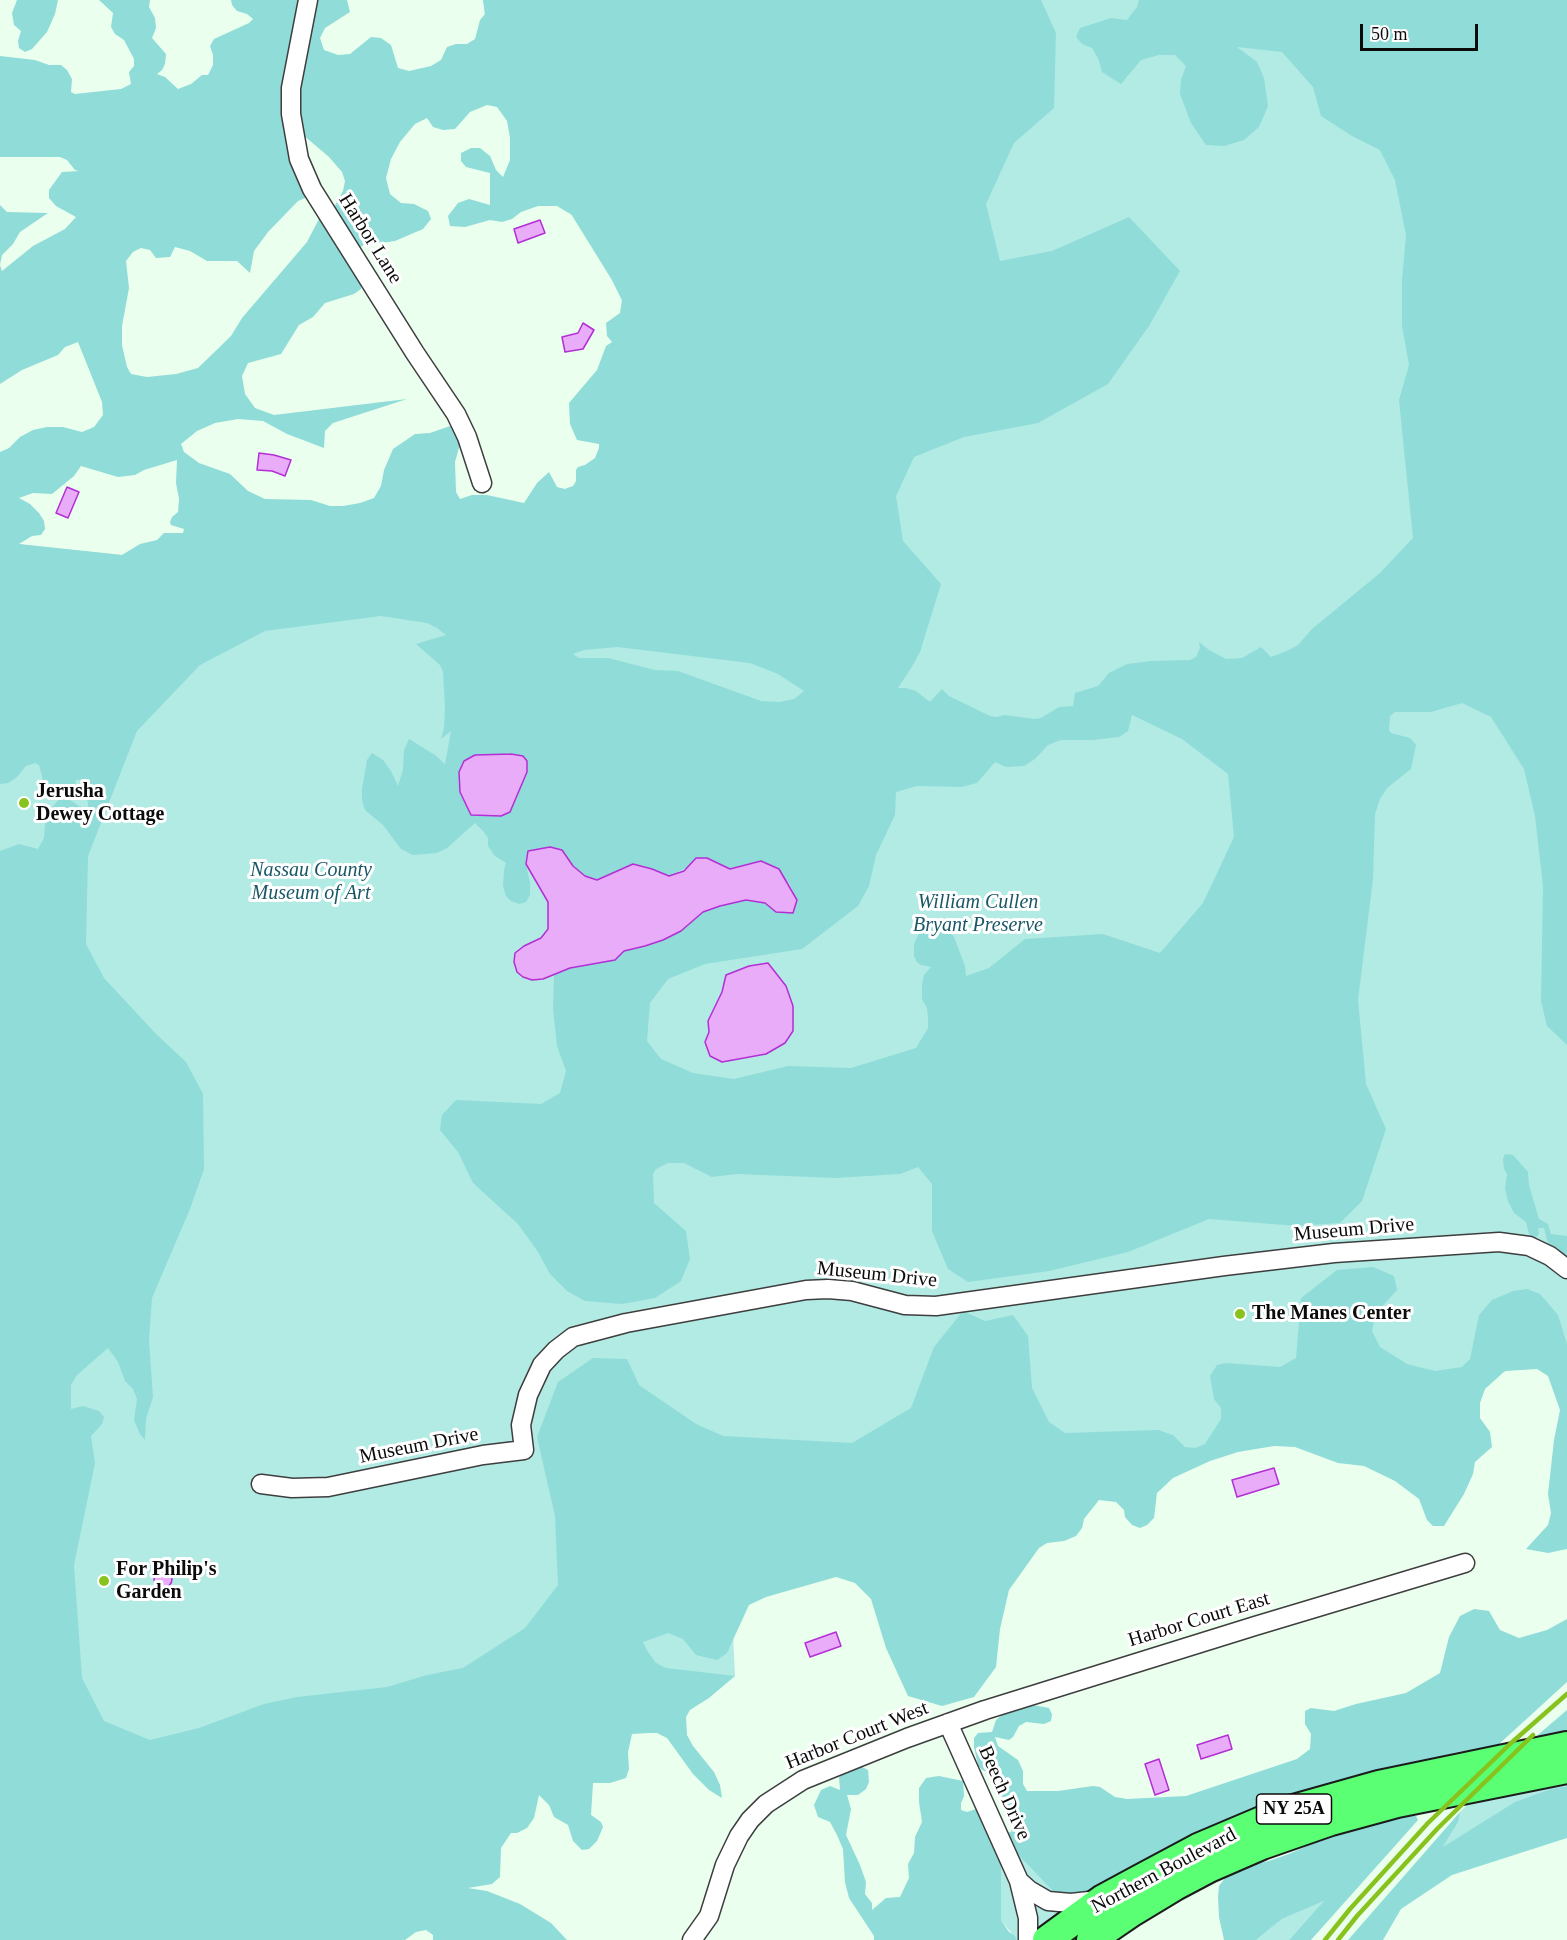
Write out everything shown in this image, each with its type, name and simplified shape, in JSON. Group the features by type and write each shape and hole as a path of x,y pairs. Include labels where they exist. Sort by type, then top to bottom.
{"main road":[{"name":"Northern Boulevard","path":"1047,1940 1103,1899 1198,1848 1283,1812 1379,1785 1567,1746"},
{"name":"Northern Boulevard","path":"1091,1940 1132,1911 1175,1886 1209,1868 1272,1842 1331,1821 1397,1803 1567,1769"}],"street":[{"name":"Harbor Lane","path":"308,0 291,88 291,114 299,159 312,189 456,414 467,437 482,483"},
{"name":"Museum Drive","path":"261,1484 292,1488 328,1487 483,1455 524,1450 521,1425 528,1395 542,1365 573,1337 626,1323 806,1290 852,1291 905,1305 936,1306 1334,1253 1499,1242 1529,1246 1550,1256 1567,1269"},
{"name":"Harbor Court East","path":"948,1723 1255,1626 1465,1563"},
{"name":"Beech Drive","path":"948,1723 1019,1881 1028,1918 1028,1940"},
{"name":"Harbor Court West","path":"692,1940 710,1916 730,1851 750,1820 766,1804 803,1780 948,1723"},
{"path":"1019,1881 1048,1901 1071,1903 1103,1899"}],"green space":[{"name":"William Cullen Bryant Preserve","path":"483,0 1567,0 1567,1390 1555,1357 731,1595 735,1676 436,1842 0,1935 0,544 122,555 201,533 512,508 579,484 656,371 612,280 536,158 488,38"},
{"path":"1567,1772 1567,1786 1551,1789 1442,1848 1460,1812 1487,1785"},
{"path":"1001,1837 1040,1877 1076,1899 1047,1940 1017,1940 1001,1920"},
{"path":"1326,1900 1289,1940 1256,1940 1282,1919"}],"shaded area":[{"path":"17,0 58,0 47,32 32,49 25,52 19,48 18,41 21,31 14,25 12,13"},
{"path":"99,0 150,0 149,7 155,18 156,28 152,38 166,54 165,64 157,74 165,77 178,89 191,84 202,75 208,75 213,65 210,46 214,39 253,19 237,11 231,0 347,0 350,12 325,28 320,38 324,50 338,55 350,54 371,37 381,38 391,45 398,68 409,71 431,66 441,60 447,47 467,44 475,39 480,20 485,14 483,0 1041,0 1056,33 1054,108 1014,143 986,204 1000,261 1052,251 1129,217 1180,271 1149,326 1108,384 1038,423 964,437 914,457 896,496 903,541 941,584 920,652 898,688 916,691 930,702 942,689 949,696 990,716 1041,718 1059,707 1073,706 1075,693 1098,686 1109,673 1127,664 1190,660 1196,657 1200,648 1199,642 1226,659 1242,658 1261,647 1271,657 1289,650 1298,645 1312,629 1380,573 1413,538 1399,400 1409,365 1402,326 1402,280 1406,235 1395,180 1380,150 1352,136 1321,116 1313,87 1282,52 1237,47 1257,62 1264,78 1268,106 1259,127 1244,140 1224,146 1206,145 1191,123 1180,94 1181,80 1186,66 1175,55 1159,55 1141,60 1121,84 1102,72 1092,48 1082,44 1076,37 1080,28 1111,18 1127,20 1137,7 1139,0 1567,0 1567,1045 1547,1026 1541,1001 1543,886 1535,816 1524,769 1491,717 1462,703 1431,712 1395,712 1390,716 1389,730 1391,733 1410,738 1416,745 1411,769 1387,788 1375,814 1373,879 1358,1000 1366,1084 1386,1129 1362,1201 1340,1223 1297,1226 1209,1219 1128,1252 1049,1271 968,1282 948,1269 932,1231 932,1184 918,1167 900,1174 835,1178 737,1174 712,1177 684,1163 668,1163 656,1169 653,1174 654,1203 686,1231 690,1259 681,1281 655,1298 622,1304 585,1301 567,1291 550,1274 518,1224 473,1183 458,1152 440,1130 442,1115 456,1100 541,1104 560,1093 566,1071 557,1046 553,1008 554,975 570,968 615,960 624,951 663,940 681,931 703,912 720,906 746,900 765,903 776,912 792,913 797,899 789,883 761,861 730,869 707,858 669,876 633,864 597,880 585,876 562,850 528,851 526,864 530,895 526,902 519,904 506,896 503,886 506,863 495,856 488,846 488,838 475,823 447,848 437,853 413,855 401,849 383,825 365,810 362,789 367,760 372,753 383,760 398,786 403,770 404,750 409,739 445,764 451,731 441,739 445,708 443,672 440,665 416,644 446,635 427,623 381,616 265,631 200,665 137,731 88,856 86,944 104,978 155,1033 186,1062 203,1094 204,1169 190,1209 152,1298 149,1340 153,1397 146,1419 145,1440 134,1420 137,1399 133,1389 125,1381 118,1362 108,1348 77,1375 71,1385 71,1409 83,1406 99,1411 104,1417 102,1424 91,1436 95,1463 74,1565 82,1678 104,1721 150,1740 199,1728 264,1704 297,1697 387,1687 427,1675 463,1668 525,1628 558,1585 555,1516 537,1437 558,1382 593,1358 627,1359 639,1385 696,1424 723,1436 852,1443 911,1408 934,1347 963,1311 985,1321 1013,1315 1028,1336 1032,1388 1049,1422 1065,1433 1158,1430 1173,1435 1185,1447 1195,1448 1205,1444 1221,1419 1221,1408 1214,1399 1210,1376 1217,1365 1226,1363 1280,1367 1296,1358 1301,1298 1337,1270 1373,1267 1394,1276 1397,1290 1376,1313 1372,1331 1380,1347 1407,1364 1435,1371 1462,1367 1470,1359 1479,1315 1492,1300 1513,1291 1527,1289 1540,1294 1558,1315 1567,1344 1567,1549 1548,1553 1526,1549 1548,1525 1551,1513 1548,1494 1560,1410 1548,1376 1537,1369 1505,1371 1485,1389 1480,1403 1480,1418 1490,1432 1492,1447 1475,1462 1473,1474 1464,1494 1444,1526 1433,1526 1427,1520 1419,1499 1395,1481 1364,1466 1338,1463 1295,1447 1274,1446 1238,1452 1210,1461 1173,1478 1157,1493 1154,1518 1140,1528 1132,1525 1125,1517 1124,1510 1116,1502 1099,1500 1084,1519 1082,1528 1076,1536 1064,1541 1047,1543 1039,1548 1009,1590 1000,1629 996,1667 974,1697 942,1706 908,1696 886,1648 871,1599 855,1583 836,1577 766,1597 749,1605 727,1653 717,1660 696,1655 683,1639 668,1633 643,1642 656,1663 666,1668 735,1676 709,1698 690,1710 686,1717 687,1735 714,1772 720,1785 722,1798 709,1790 693,1774 667,1738 657,1733 632,1734 626,1778 610,1783 593,1783 591,1815 601,1822 603,1827 597,1841 589,1849 582,1850 573,1841 568,1825 554,1817 549,1805 539,1795 534,1818 527,1828 511,1833 501,1848 500,1877 492,1884 468,1888 487,1891 520,1904 551,1923 567,1940 433,1940 433,1935 426,1930 416,1932 405,1940 0,1940 0,851 19,844 38,849 44,838 46,815 58,800 70,800 87,811 88,804 85,784 82,780 76,780 74,793 70,796 59,796 45,787 39,765 35,763 26,766 17,777 8,783 0,784 0,452 33,430 63,427 82,432 94,427 103,415 102,402 78,342 65,347 58,355 22,370 0,384 0,265 2,271 33,246 65,229 76,217 56,206 49,198 49,190 62,172 79,171 60,157 0,157 0,56 61,65 72,79 71,92 75,94 121,89 131,84 129,72 134,66 134,59 124,40 115,34 111,27 113,13","holes":["487,105 497,107 507,121 510,160 503,177 496,170 490,156 480,148 471,148 461,153 461,161 466,167 490,173 490,205 469,199 458,203 448,216 450,226 465,227 490,220 502,222 538,206 557,206 572,215 622,300 620,313 606,323 607,336 612,342 606,346 597,370 569,403 570,424 577,440 599,444 595,458 576,470 576,481 573,486 565,489 557,487 549,472 537,483 524,503 487,495 472,495 460,499 456,492 455,462 460,444 457,428 450,426 430,433 415,434 393,449 384,470 381,486 374,498 343,506 330,506 311,500 265,499 248,491 230,474 199,463 184,452 181,444 197,431 215,423 238,419 263,421 287,434 324,448 325,431 333,423 407,399 274,415 255,408 245,394 242,376 248,363 281,354 299,325 313,317 325,303 354,294 361,289 361,247 367,242 395,241 423,229 431,219 428,211 414,204 401,203 390,194 386,178 391,159 400,142 415,124 427,118 433,127 443,130 455,129 470,112","302,134 329,157 342,172 345,181 343,191 333,209 321,215 307,242 242,318 231,336 198,368 176,374 147,377 131,374 122,345 122,326 129,288 126,261 133,252 141,248 150,250 156,258 170,257 175,247 190,251 207,261 237,261 250,273 254,251 268,232 298,201 312,195 320,184 317,176 310,171","177,460 178,512 170,522 171,525 184,529 183,533 164,533 157,540 140,544 122,555 19,544 32,536 41,535 45,529 44,521 39,513 19,498 33,493 52,494 74,476 81,466 118,477 135,475","617,647 750,663 778,674 804,691 794,699 780,702 761,701 678,671 655,670 608,658 579,658 573,654 584,650","1132,715 1182,739 1228,774 1234,837 1203,903 1160,953 1103,934 1025,939 989,968 966,976 965,966 954,937 945,925 936,919 928,919 923,924 914,944 914,956 917,962 931,967 924,975 922,985 922,999 927,1008 928,1028 916,1048 851,1068 788,1066 734,1079 693,1073 661,1059 647,1041 650,1003 668,979 705,964 802,949 858,906 869,886 876,855 895,815 896,792 917,786 961,787 977,783 995,762 1006,767 1024,766 1035,759 1048,745 1061,740 1119,737 1128,731","488,754 527,772 510,812 501,816 471,815"]},
{"path":"0,205 7,212 48,213 20,232 13,244 2,255 0,265"},
{"path":"540,220 545,233 518,243 514,229"},
{"path":"583,323 594,330 583,349 565,352 562,337 578,333"},
{"path":"259,453 291,460 285,476 272,471 257,470"},
{"path":"67,487 79,492 68,518 56,513"},
{"path":"475,755 523,756 527,761 527,772 510,812 501,816 471,815 460,792 459,772 464,761"},
{"path":"550,847 562,850 573,866 585,876 597,880 633,864 669,876 684,871 696,858 707,858 730,869 761,861 779,869 797,900 793,913 776,912 765,903 746,900 720,906 703,912 681,931 663,940 624,951 615,960 570,968 543,979 532,980 517,972 514,962 515,953 541,938 548,929 548,902 526,864 528,851"},
{"path":"768,963 786,986 793,1006 793,1031 785,1043 766,1054 722,1062 710,1056 705,1042 709,1032 708,1021 722,992 726,975 749,966"},
{"path":"1505,1154 1513,1155 1528,1172 1529,1185 1539,1219 1548,1224 1551,1234 1567,1236 1567,1254 1561,1254 1552,1249 1544,1228 1538,1228 1539,1234 1535,1239 1529,1234 1526,1222 1514,1213 1505,1189 1507,1174 1503,1159"},
{"path":"1274,1468 1279,1484 1237,1497 1232,1480"},
{"path":"163,1570 169,1573 172,1579 169,1585 163,1588 157,1585 154,1579 157,1573"},
{"path":"1474,1609 1489,1611 1500,1630 1519,1638 1547,1630 1567,1619 1567,1682 1497,1746 1458,1752 1355,1778 1103,1899 1066,1897 1053,1891 1001,1837 1001,1920 1017,1940 874,1940 874,1936 849,1898 845,1882 843,1849 830,1822 818,1817 814,1805 821,1790 830,1786 840,1790 839,1777 847,1771 862,1767 868,1770 869,1782 866,1789 858,1795 847,1795 851,1809 846,1835 866,1882 865,1894 872,1903 872,1910 886,1898 900,1897 909,1878 908,1864 914,1853 915,1837 922,1822 919,1788 926,1778 939,1776 963,1781 964,1796 961,1810 967,1812 979,1808 1006,1833 1011,1832 1011,1823 1000,1803 1002,1783 997,1775 982,1770 978,1765 974,1747 974,1738 978,1733 992,1732 996,1720 1007,1711 1033,1705 1049,1708 1052,1714 1051,1721 1044,1724 1026,1722 1019,1726 1009,1740 995,1737 998,1746 1018,1760 1023,1771 1023,1784 1027,1791 1058,1791 1093,1786 1100,1787 1115,1797 1127,1799 1186,1796 1297,1759 1310,1749 1311,1734 1305,1724 1305,1711 1311,1708 1334,1711 1406,1693 1440,1673 1449,1637 1460,1616"},
{"path":"836,1632 841,1646 810,1657 805,1643"},
{"path":"1567,1710 1567,1745 1532,1740"},
{"path":"1228,1735 1232,1749 1201,1759 1197,1745"},
{"path":"1159,1759 1169,1790 1155,1795 1145,1764"},
{"path":"1567,1786 1567,1838 1452,1875 1401,1909 1383,1940 1348,1940 1460,1812 1458,1822 1443,1847 1515,1802 1551,1789"},
{"path":"1399,1816 1416,1816 1418,1820 1311,1940 1289,1940 1324,1901 1282,1919 1256,1940 1224,1940 1218,1897 1219,1886 1228,1874 1289,1854 1338,1832"}],"railway":[{"path":"1325,1940 1428,1823 1510,1744 1567,1694"},
{"path":"1338,1940 1357,1916 1438,1828 1533,1735"}],"place":[{"name":"Jerusha Dewey Cottage","path":"24,803"},
{"name":"The Manes Center","path":"1240,1314"},
{"name":"For Philip's Garden","path":"104,1581"}],"park label":[{"name":"Nassau County Museum of Art","path":"311,882"}]}
